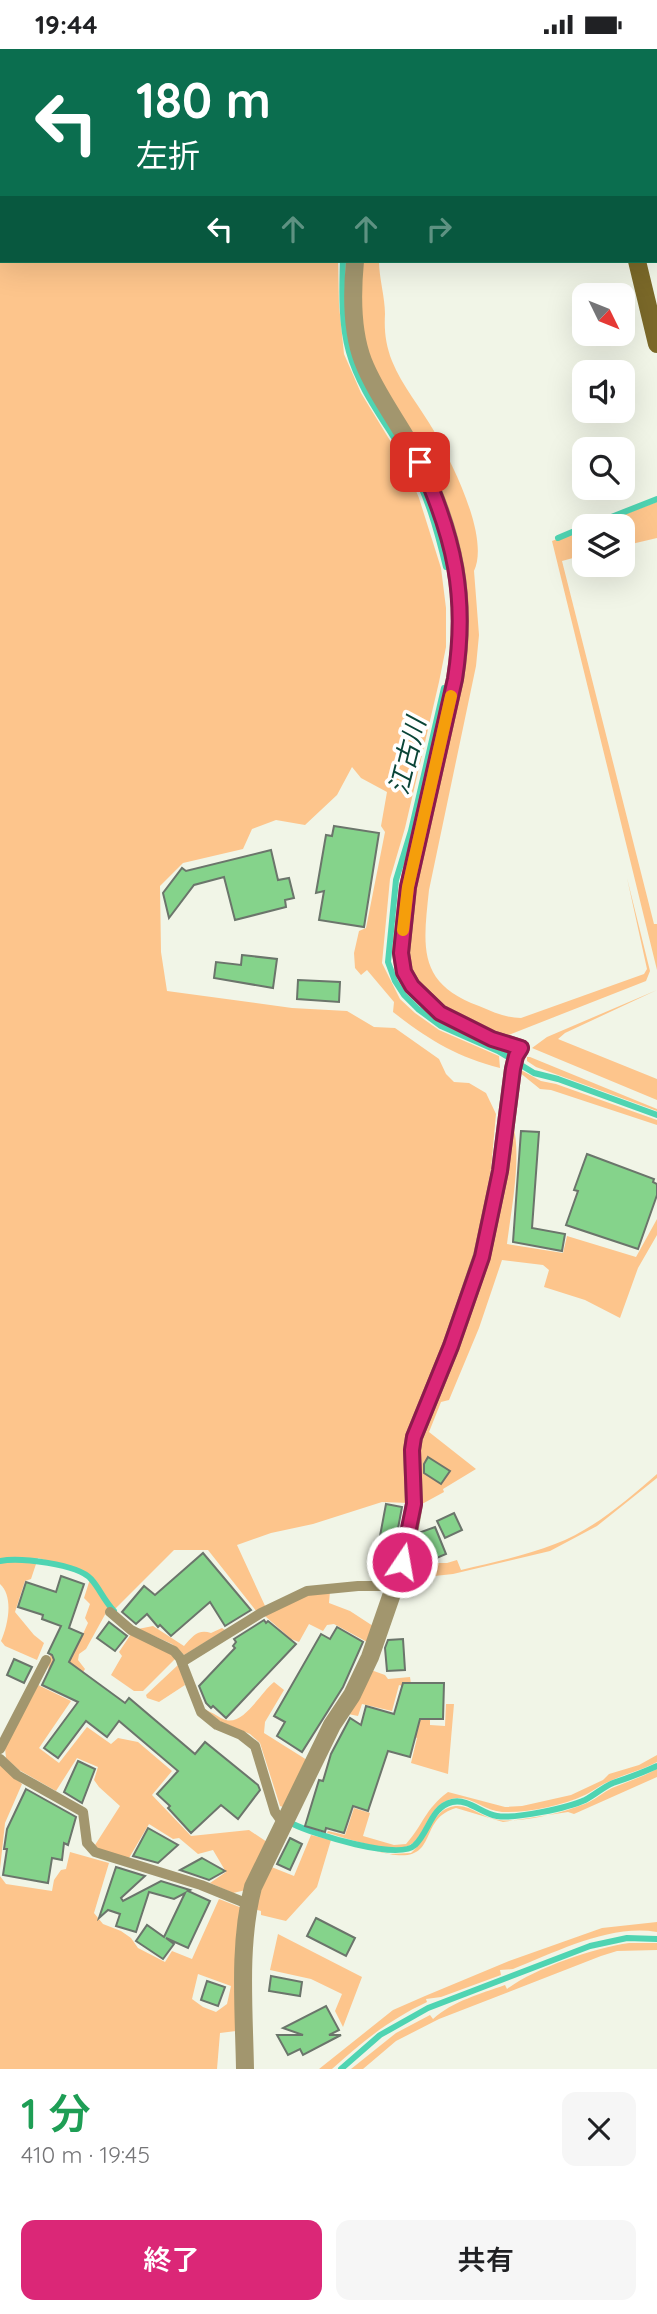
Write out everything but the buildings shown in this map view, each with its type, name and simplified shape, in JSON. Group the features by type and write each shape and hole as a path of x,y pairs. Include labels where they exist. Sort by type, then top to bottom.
{"main road":[{"path":"638,263 657,344"}],"street":[{"path":"245,2069 244,1945 248,1904 253,1887 283,1823 332,1725 361,1679 402,1562 414,1504 414,1437 451,1346 482,1257 498,1183 515,1063 521,1048 492,1039 440,1013 412,986 404,972 401,953 408,887 455,679 460,646 460,601 450,537 430,484 362,359 355,310 355,263"}],"lane":[{"path":"182,1662 253,1618 307,1591 358,1585 394,1586"},
{"path":"110,1612 131,1630 174,1651 182,1662 201,1711 217,1725 241,1735 255,1746 275,1812 283,1823"},
{"path":"0,1749 46,1660"},
{"path":"0,1759 17,1775 83,1812 87,1843 95,1852 201,1885 248,1904"}],"shaded area":[{"path":"0,263 338,263 344,354 361,393 405,465 419,498 441,568 446,608 446,647 439,682 405,828 390,879 382,963 400,999 415,1013 439,1030 499,1056 500,1068 457,1053 419,1031 393,1012 394,1002 367,970 361,975 355,968 354,953 359,931 366,928 385,832 381,826 387,792 361,778 352,767 337,795 305,825 276,820 252,829 243,849 183,863 160,886 161,952 167,991 292,1008 347,1011 374,1027 395,1028 439,1059 446,1074 454,1082 469,1083 486,1093 496,1114 491,1169 475,1254 445,1344 413,1423 409,1503 382,1502 237,1545 266,1608 257,1612 208,1550 174,1550 116,1608 107,1611 86,1649 79,1654 78,1660 85,1669 75,1685 48,1670 50,1655 52,1650 72,1658 88,1623 85,1618 90,1604 84,1598 91,1576 80,1570 38,1558 31,1579 25,1581 15,1612 44,1643 37,1660 5,1646 1,1641 6,1627 8,1604 0,1584"},
{"path":"360,263 379,263 386,338 392,361 434,431 459,480 477,539 478,557 474,571 479,635 476,666 429,890 426,929 428,961 444,986 459,997 515,1018 644,974 647,969 627,878 650,971 646,981 506,1036 458,1019 408,970 407,924 459,680 459,561 377,382 361,331"},
{"path":"657,502 657,538 635,543 635,514 625,514"},
{"path":"572,534 572,558 562,561 654,924 657,924 657,970 552,541"},
{"path":"657,990 565,1033 558,1039 657,1079 657,1100 532,1048 547,1037"},
{"path":"527,1057 657,1111 536,1067 527,1061"},
{"path":"519,1069 541,1081 657,1120 657,1125 551,1090 540,1089 519,1072"},
{"path":"513,1125 516,1168 507,1244 563,1253 567,1236 636,1257 657,1219 657,1235 638,1268 620,1318 585,1300 544,1287 549,1270 543,1265 502,1260 479,1328 449,1400 441,1402 429,1432 476,1469 422,1504 417,1450"},
{"path":"657,1474 657,1478 597,1526 550,1551 453,1574 406,1577 416,1533 429,1563 457,1560 461,1570 521,1555 569,1538 609,1514"},
{"path":"330,1591 329,1603 350,1611 373,1626 369,1643 334,1624 327,1625 323,1631 309,1624 299,1642 291,1639 265,1616 307,1595"},
{"path":"153,1626 184,1646 199,1633 211,1633 222,1628 225,1630 184,1655 172,1644 138,1629"},
{"path":"131,1634 163,1648 176,1658 143,1691 134,1691 111,1675 122,1656 119,1652"},
{"path":"179,1664 185,1685 159,1702 147,1698 146,1695"},
{"path":"371,1670 385,1675 388,1679 410,1677 411,1684 430,1682 430,1725 445,1726 446,1704 454,1704 448,1774 411,1763 417,1738 409,1735 419,1691 399,1685 392,1711 362,1704 358,1716 348,1714"},
{"path":"274,1682 284,1690 265,1722 264,1733 307,1760 283,1807 280,1806 260,1743 250,1734 221,1722 205,1710 226,1720 239,1718"},
{"path":"38,1685 71,1701 39,1748 59,1763 87,1727 111,1744 118,1738 138,1742 172,1771 152,1795 191,1836 249,1830 267,1842 246,1890 233,1893 210,1883 226,1872 213,1850 198,1854 179,1838 173,1839 149,1824 129,1858 99,1850 95,1845 120,1806 94,1780 98,1767 77,1758 56,1791 19,1770 6,1758 5,1748"},
{"path":"657,1755 657,1762 651,1765 614,1779 576,1799 544,1808 502,1812 464,1799 451,1799 436,1809 417,1838 405,1847 377,1846 327,1833 345,1835 354,1808 370,1813 363,1836 394,1845 406,1844 429,1811 448,1792 505,1807 522,1806 571,1795 603,1780 609,1774 639,1765"},
{"path":"0,1765 22,1784 5,1823 0,1869"},
{"path":"657,1769 657,1777 574,1814 568,1812 548,1815 589,1802 612,1788"},
{"path":"455,1806 468,1808 493,1819 515,1820 503,1822 456,1808 443,1814 435,1823 420,1850 410,1854 391,1854 411,1853 442,1811"},
{"path":"311,1835 331,1840 317,1887 286,1921 261,1915 261,1911 254,1909 269,1866 294,1876"},
{"path":"70,1852 109,1863 94,1913 103,1924 121,1931 131,1938 138,1948 165,1962 172,1951 192,1959 219,1899 242,1908 236,2031 220,2033 217,2069 0,2069 0,1876 6,1884 52,1891 54,1880 61,1870 66,1869","holes":["198,1974 231,1986 227,2004 216,2012 192,1999"]},
{"path":"657,1922 657,1932 620,1932 584,1941 513,1969 500,1970 501,1975 441,1997 426,1999 427,2002 377,2032 332,2069 319,2069 393,2010 425,1996 509,1961 602,1928"},
{"path":"278,1934 362,1977 343,2027 335,2011 342,1994 311,1979 270,1970"},
{"path":"629,1943 657,1943 657,1950 617,1951 601,1956 439,2019 396,2041 363,2069 351,2069 396,2033 430,2015 433,2019 449,2007 467,1999 505,1985 507,1989 565,1960"}],"waterway":[{"name":"江古川","path":"343,263 343,319 354,367 367,395 421,486 446,567"},
{"path":"619,514 657,499"},
{"path":"558,538 572,532"},
{"name":"江古川","path":"444,688 411,831 396,880 388,962 395,981 418,1009 441,1026 498,1051 534,1073 657,1115"},
{"path":"0,1561 48,1563 74,1569 91,1579 114,1611"},
{"path":"293,1824 356,1844 392,1850 406,1849 420,1840 439,1809 452,1802 464,1802 505,1817 541,1812 585,1800 609,1785 657,1766"},
{"path":"341,2069 380,2035 428,2008 590,1946 627,1938 657,1939"}],"slow traffic":[{"path":"403,930 408,887 451,696"}],"route":[{"path":"402,1562 414,1504 414,1437 451,1346 482,1257 500,1171 513,1069 521,1048 492,1039 440,1013 412,986 404,972 401,953 408,887 460,646 460,601 450,537 420,462"}]}
